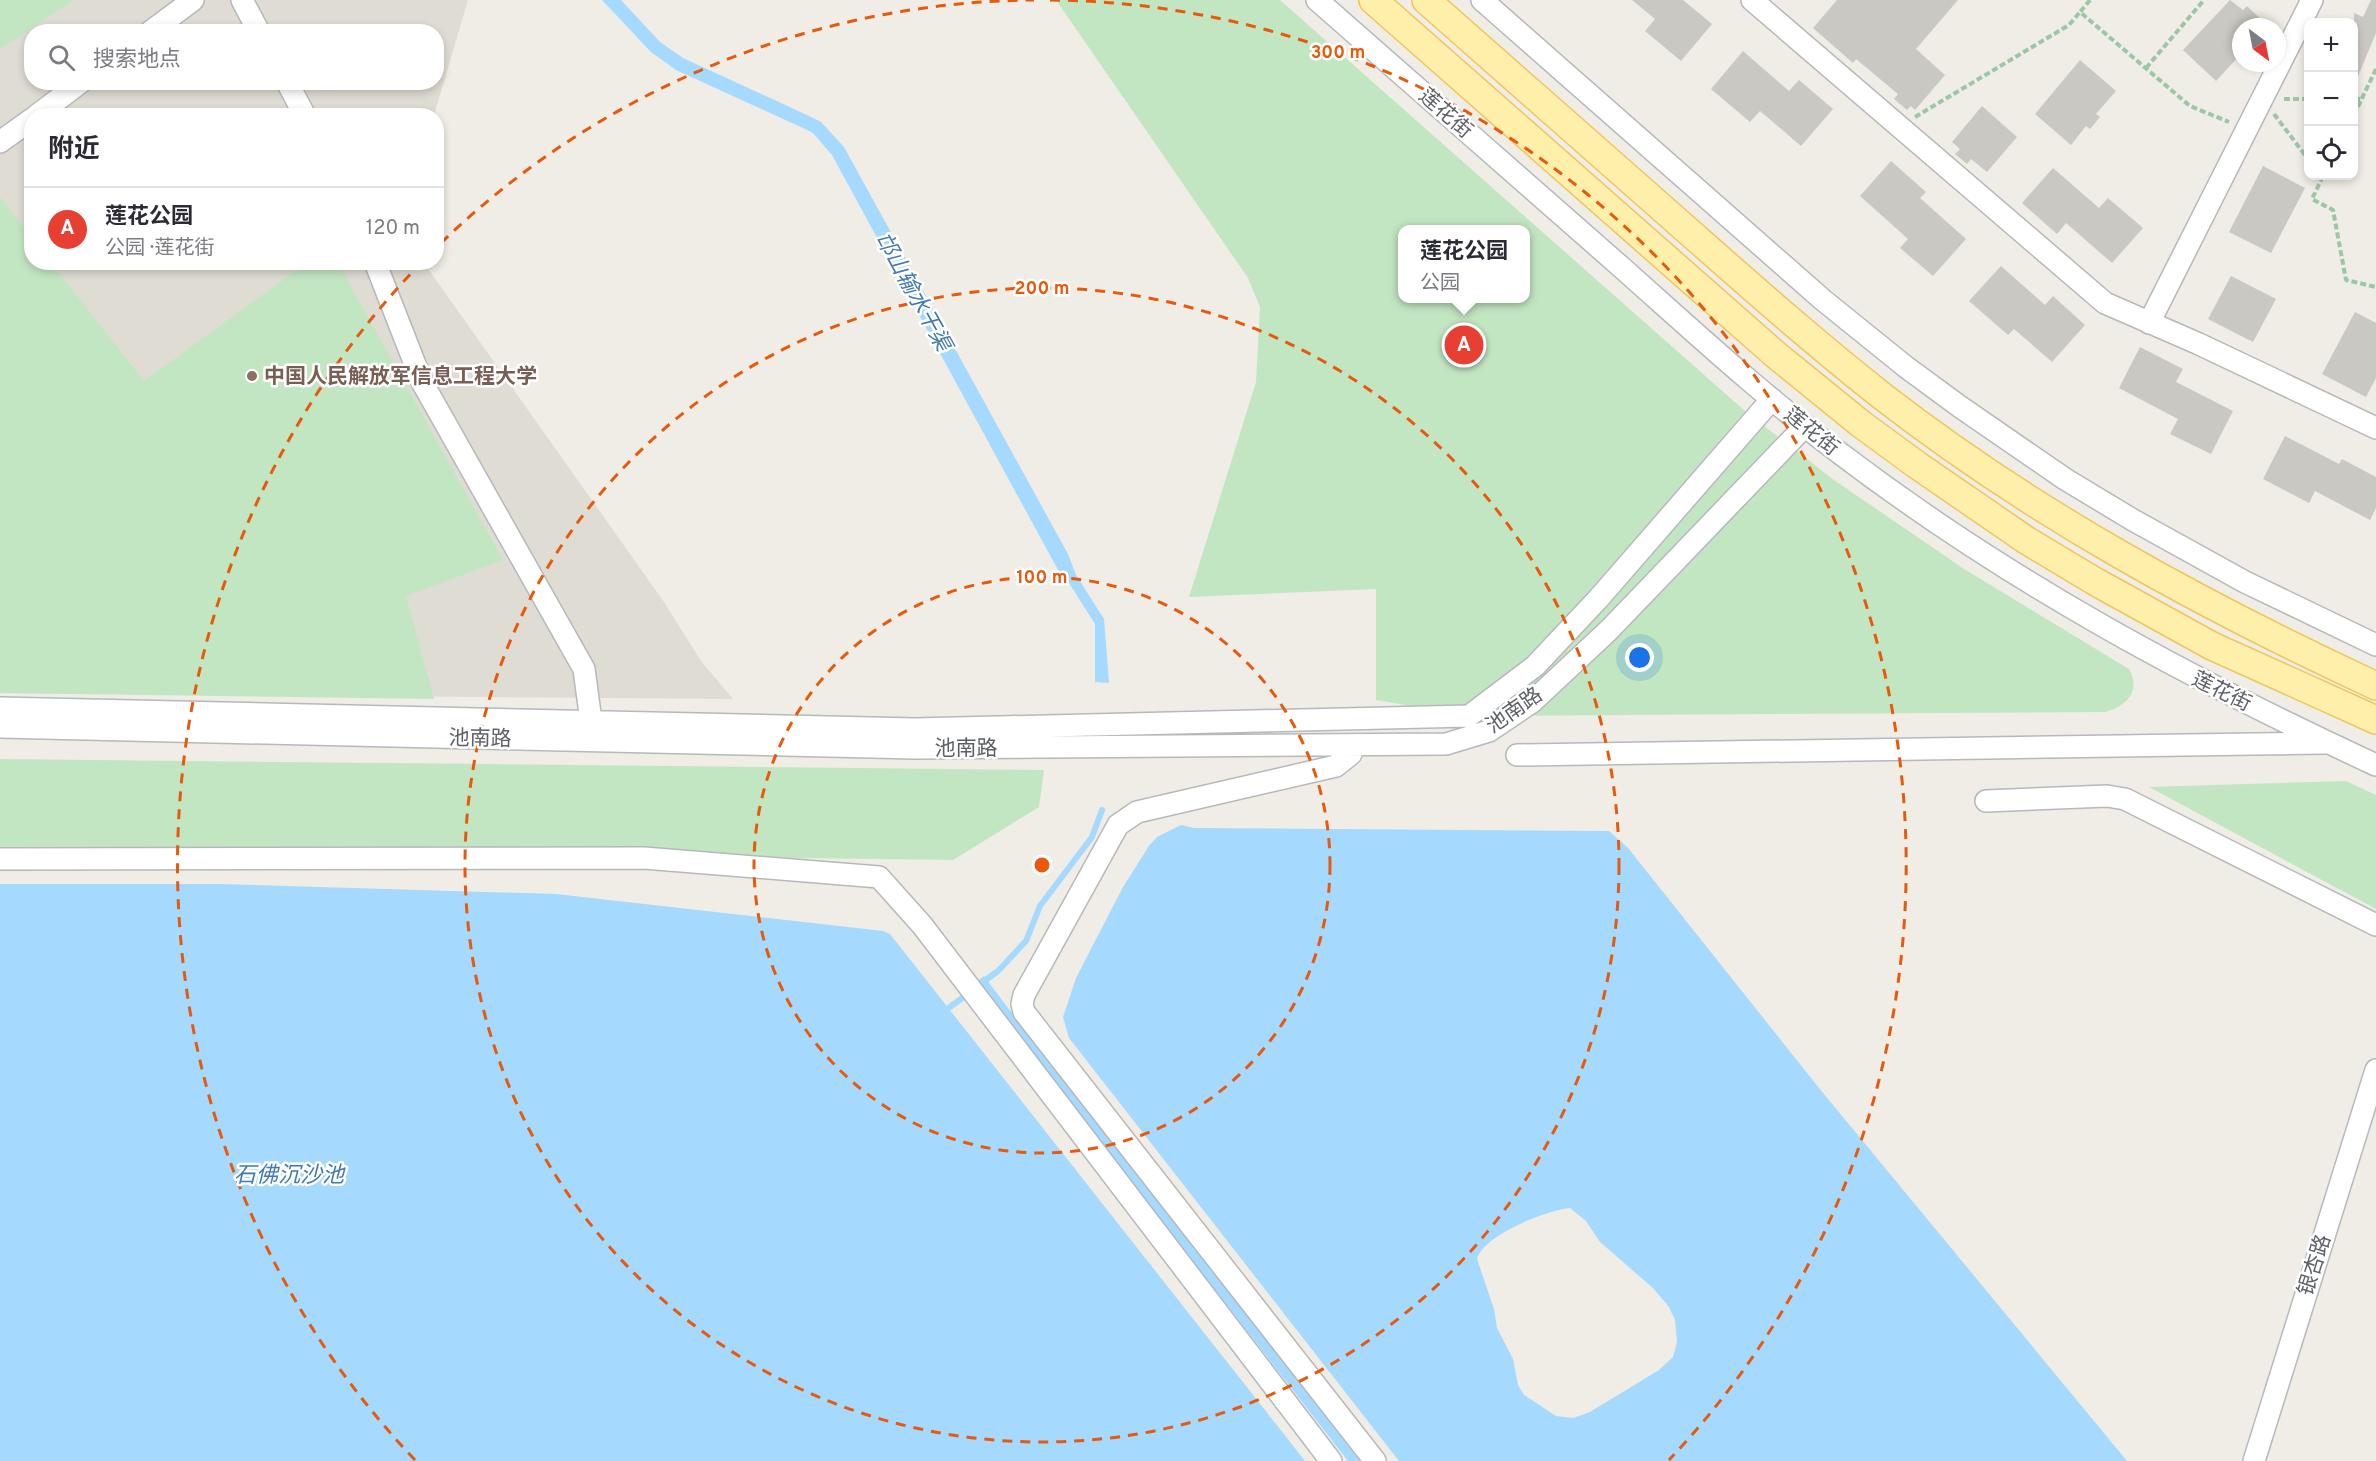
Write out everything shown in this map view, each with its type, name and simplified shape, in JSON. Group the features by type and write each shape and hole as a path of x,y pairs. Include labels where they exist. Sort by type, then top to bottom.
{"main road":[{"name":"莲花街","path":"1373,0 1776,355 1898,451 2018,534 2096,582 2232,656 2376,720"},
{"path":"1426,0 1799,329 1937,436 2045,511 2114,552 2228,615 2376,686"}],"street":[{"path":"161,24 193,0"},
{"path":"242,0 255,24"},
{"name":"莲花街","path":"1317,0 1772,399 1896,494 2027,583 2195,678 2376,765"},
{"path":"1482,0 1823,300 1950,400 2065,479 2133,520 2245,582 2376,645"},
{"path":"1752,0 2105,303 2376,428"},
{"path":"2150,323 2312,0"},
{"path":"47,108 70,90"},
{"path":"291,90 301,108"},
{"path":"0,142 24,125"},
{"path":"378,270 422,382 584,669 591,721"},
{"name":"池南路","path":"0,708 915,729 1469,716 1535,666 1599,598 1772,399"},
{"name":"池南路","path":"0,727 915,748 1446,744 1489,731 1532,702 1610,630 1805,426"},
{"path":"1517,755 2329,743"},
{"path":"1353,745 1351,754 1336,766 1137,812 1127,817 1118,825 1024,995 1022,1004 1024,1012 1375,1461"},
{"path":"1986,801 2107,796 2125,799 2376,925"},
{"path":"0,860 644,858 879,877 922,925 1331,1461"},
{"name":"银杏路","path":"2254,1461 2376,1070"}],"path":[{"path":"1900,126 2069,24 2090,0"},
{"path":"2146,68 2204,0"},
{"path":"2080,12 2198,111 2247,129"},
{"path":"2358,106 2376,69"},
{"path":"2262,99 2304,154"},
{"path":"2320,180 2312,199 2333,210 2346,280 2376,287"}],"shaded area":[{"name":"中国人民解放军信息工程大学","path":"0,0 468,0 444,81 444,24 24,24 24,90 441,90 436,108 24,108 24,270 429,270 664,602 701,661 733,699 0,693"}],"green space":[{"path":"0,0 73,0 37,24 24,24 24,33 0,49"},
{"path":"1056,0 1280,0 1745,411 1834,480 1964,569 2129,669 2134,684 2133,690 2120,706 2105,712 1469,716 1376,700 1376,589 1189,597 1256,382 1260,307 1248,278"},
{"path":"0,197 24,228 24,270 57,270 144,381 296,270 342,270 503,560 406,596 434,699 0,693"},
{"path":"0,759 1044,770 1039,807 953,860 0,847"},
{"path":"2346,781 2376,795 2376,909 2149,787"}],"water":[{"name":"邙山输水干渠","path":"602,0 621,0 660,42 683,58 821,122 844,147 1068,554 1076,575 1104,619 1109,683 1095,682 1095,624 1069,583 1063,579 832,155 813,133 676,70 651,52"},
{"path":"1181,825 1194,828 1609,831 1628,848 1819,1088 2127,1461 1399,1461 1069,1038 1063,1017 1076,978 1123,887 1157,837","holes":["1570,1208 1586,1221 1600,1242 1653,1288 1669,1307 1675,1320 1677,1342 1673,1357 1659,1370 1590,1412 1573,1418 1556,1416 1524,1395 1518,1385 1513,1359 1497,1328 1494,1309 1477,1259 1482,1250 1503,1233 1547,1213"]},
{"name":"石佛沉沙池","path":"0,884 219,884 556,894 883,931 890,934 1305,1461 0,1461"},
{"path":"984,976 1360,1461 1348,1461 997,1010 976,982"}],"building":[{"path":"1632,0 1683,0 1712,24 1681,61 1645,31 1655,19"},
{"path":"1837,0 1958,0 1916,49 1945,75 1915,110 1911,106 1907,110 1894,99 1898,94 1856,59 1853,63 1813,28"},
{"path":"2230,0 2243,10 2247,6 2260,18 2232,18 2232,64 2216,81 2183,50"},
{"path":"2371,0 2376,0 2376,33 2358,76 2358,18 2354,18 2354,13 2363,17"},
{"path":"1743,51 1789,91 1799,80 1833,109 1801,146 1760,111 1750,122 1711,89"},
{"path":"2080,60 2116,91 2096,114 2100,117 2090,129 2086,126 2071,145 2035,114"},
{"path":"1982,106 2017,137 1987,172 1971,159 1967,164 1955,154 1960,149 1952,142"},
{"path":"1891,161 1926,192 1920,198 1966,239 1933,276 1900,248 1908,239 1860,196"},
{"path":"2263,166 2305,188 2271,253 2229,232"},
{"path":"2053,168 2099,208 2108,198 2143,228 2112,263 2066,223 2057,234 2022,203"},
{"path":"2001,266 2045,305 2053,296 2085,325 2052,362 2014,329 2008,335 1969,301"},
{"path":"2231,276 2276,299 2253,342 2208,319"},
{"path":"2355,312 2376,323 2376,378 2366,397 2322,374"},
{"path":"2140,347 2183,369 2176,382 2233,411 2211,454 2170,434 2178,419 2119,388"},
{"path":"2285,436 2339,464 2342,459 2376,477 2376,508 2370,520 2315,491 2309,503 2263,479"}],"waterway":[{"path":"982,983 998,971 1026,941 1040,906 1092,837 1102,810"},
{"path":"950,1007 969,993"}],"place":[{"name":"莲花公园","path":"1464,345"},
{"name":"中国人民解放军信息工程大学","path":"252,376"}]}
